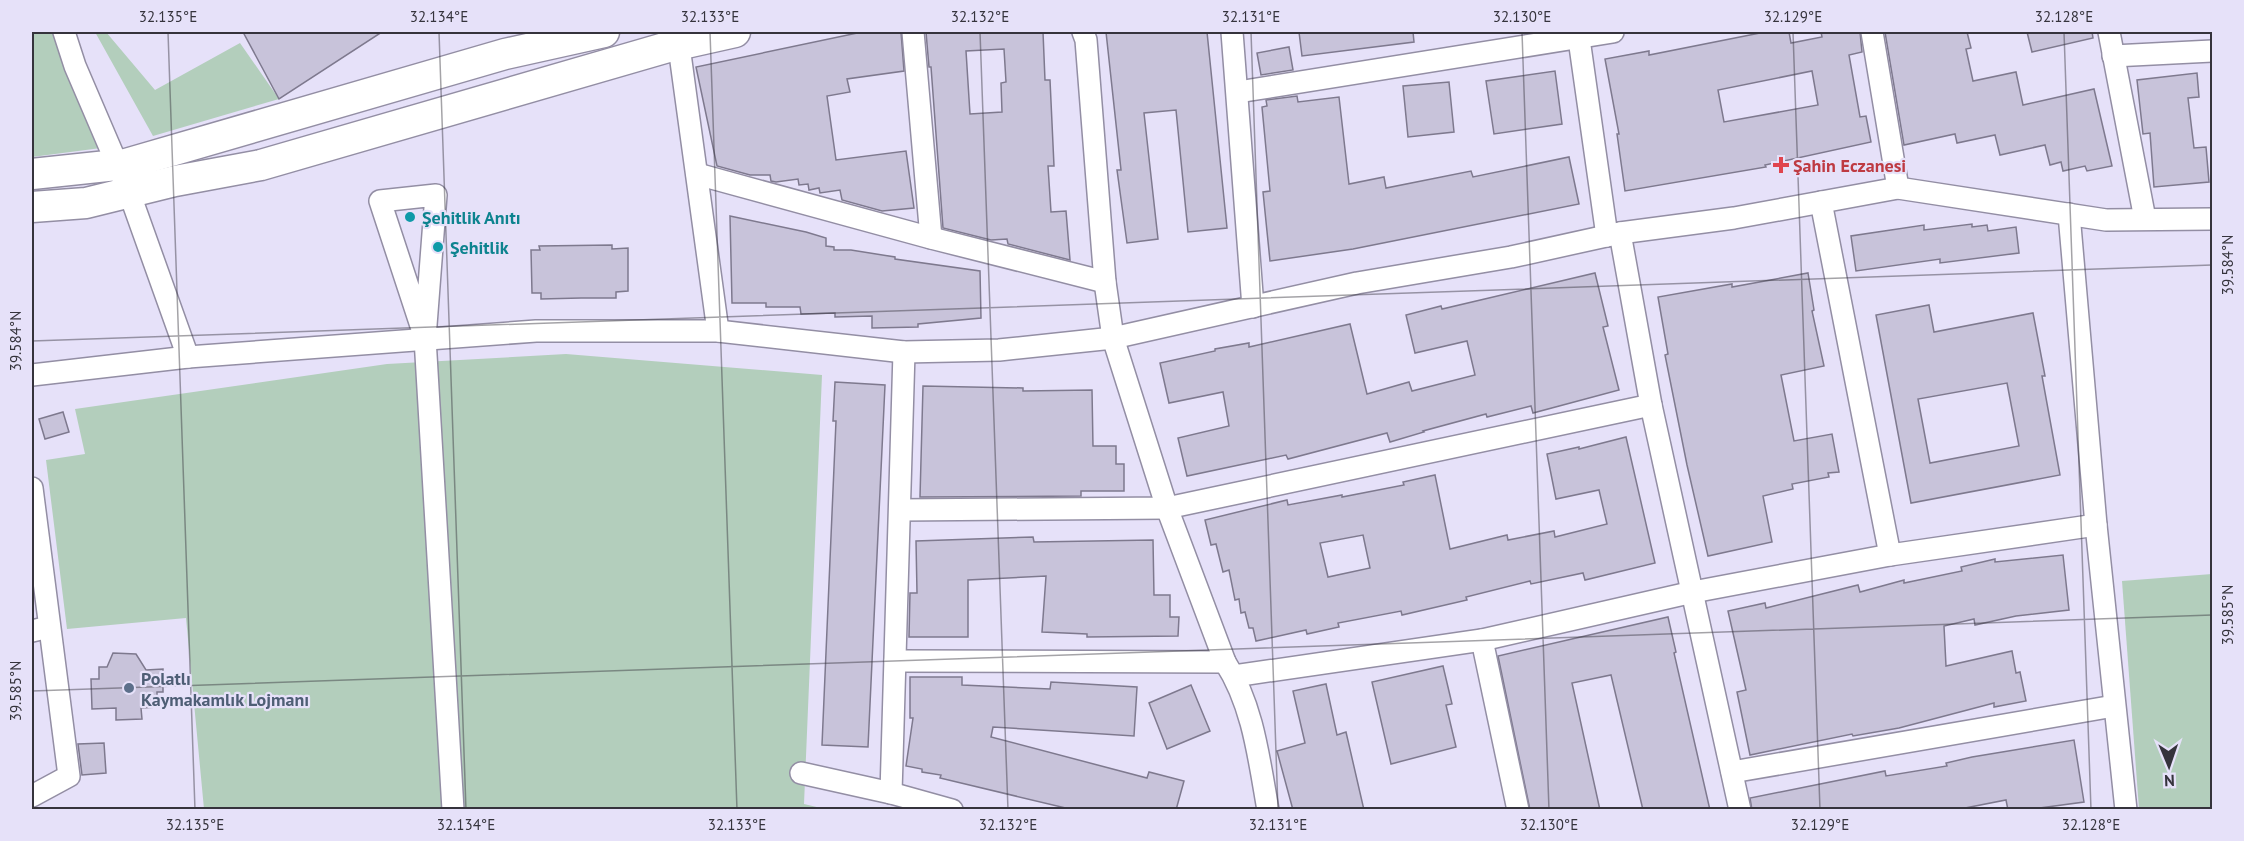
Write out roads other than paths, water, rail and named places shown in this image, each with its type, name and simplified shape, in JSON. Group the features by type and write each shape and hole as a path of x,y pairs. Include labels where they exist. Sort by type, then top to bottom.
{"street":[{"path":"64,32 75,66 129,192 188,357"},
{"path":"32,174 126,164 505,54 604,32"},
{"path":"32,207 86,203 175,181 261,165 678,38 735,32"},
{"path":"913,32 931,238"},
{"path":"1083,32 1086,40 1105,282 1113,338 1167,508 1255,734 1268,810"},
{"path":"1232,32 1253,307"},
{"path":"1238,92 1578,35 1613,32"},
{"path":"1872,32 1898,188"},
{"path":"2109,32 2145,219"},
{"path":"1578,35 1613,234 1740,810"},
{"path":"678,38 718,331"},
{"path":"2113,56 2212,51"},
{"path":"697,174 931,238 1105,282"},
{"path":"32,375 188,357 536,331 718,331 904,352 999,351 1113,338 1357,283 1511,257 1613,234 1734,218 1898,188 2106,220 2212,219"},
{"path":"425,338 380,201 436,195 425,338 453,810"},
{"path":"1821,202 1890,555"},
{"path":"2069,214 2096,525 2126,810"},
{"path":"891,793 904,352"},
{"path":"900,510 1167,508 1651,405"},
{"path":"32,488 40,629 69,776 32,796"},
{"path":"896,661 1229,669 1482,639 1693,592 1890,555 2096,525"},
{"path":"1482,639 1518,810"},
{"path":"1731,772 2114,706"},
{"path":"801,773 891,793 952,810"}],"place":[{"name":"Şahin Eczanesi","path":"1781,165"},
{"name":"Şehitlik Anıtı","path":"410,217"},
{"name":"Şehitlik","path":"438,247"},
{"name":"Polatlı Kaymakamlık Lojmanı","path":"129,688"}]}
